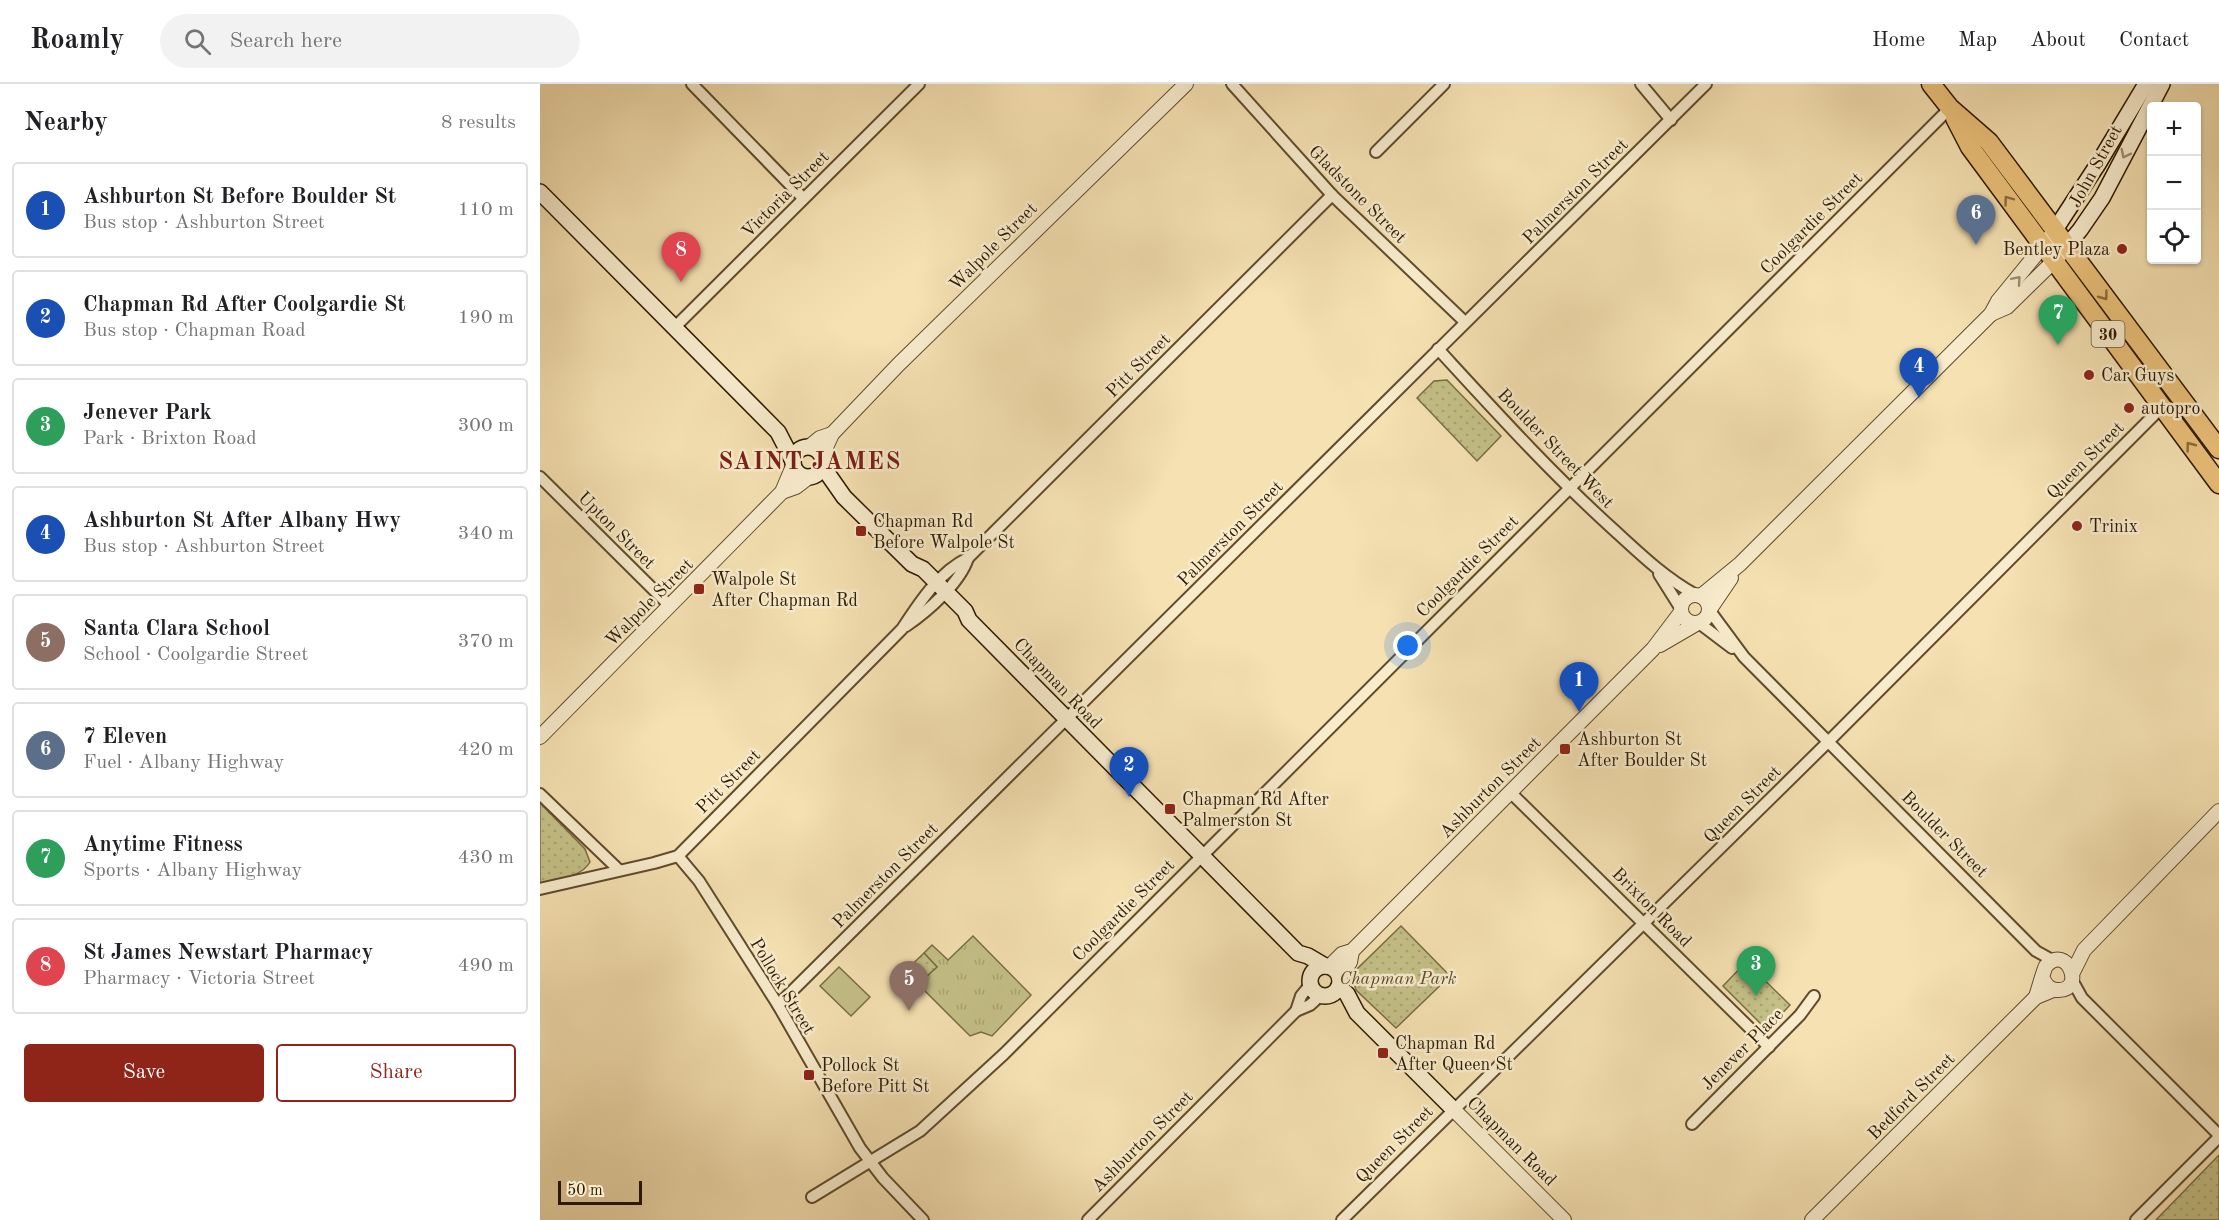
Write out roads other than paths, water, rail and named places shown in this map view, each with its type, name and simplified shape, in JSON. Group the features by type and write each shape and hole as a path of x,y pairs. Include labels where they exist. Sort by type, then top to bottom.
{"highway":[{"name":"30","path":"1931,84 1950,108 1989,142 2219,449"},
{"name":"30","path":"1950,108 1970,147 2219,484"}],"main road":[{"name":"John Street","path":"2049,254 2055,230 2146,84"},
{"name":"John Street","path":"2049,254 2067,247 2102,198 2162,84"},
{"path":"540,192 778,432 806,447 817,449 817,469 800,475 778,432"},
{"path":"793,464 796,453 806,447"},
{"name":"Chapman Road","path":"817,469 912,564 917,575 938,590 962,619 969,620 1298,953 1301,963 1347,994 1357,1013 1453,1109"}],"street":[{"path":"692,84 803,198"},
{"name":"Victoria Street","path":"675,327 919,84"},
{"name":"Gladstone Street","path":"1232,84 1332,195 1465,322"},
{"path":"1376,152 1444,84"},
{"path":"1641,84 1671,120"},
{"name":"Palmerston Street","path":"777,1005 1706,84"},
{"name":"Walpole Street","path":"782,492 796,487 817,469 832,434 906,357 1184,85"},
{"name":"Coolgardie Street","path":"812,1197 920,1131 1004,1054 1950,108"},
{"name":"Pitt Street","path":"540,889 678,856 902,629 919,617 958,563 968,558 1332,195"},
{"path":"1744,657 1697,624 1685,619 1681,610 1686,599 1699,595 1740,564 1991,314 2007,307 2049,254"},
{"name":"Boulder Street West","path":"1438,349 1568,489 1653,566 1681,586 1699,595"},
{"name":"Queen Street","path":"1342,1220 1829,741 2161,408"},
{"name":"Walpole Street","path":"806,447 832,434"},
{"name":"Walpole Street","path":"540,737 782,492 793,464"},
{"name":"Upton Street","path":"540,477 670,606"},
{"path":"1697,624 1705,620 1740,564"},
{"name":"Boulder Street West","path":"1653,566 1681,610"},
{"path":"1699,595 1708,601 1710,610 1744,657 1829,741"},
{"name":"Ashburton Street","path":"1088,1220 1296,1011 1301,996 1325,981 1342,954 1352,951 1653,649 1681,610"},
{"name":"Ashburton Street","path":"1653,649 1697,624"},
{"name":"Boulder Street","path":"1829,741 2036,951 2058,961"},
{"name":"Brixton Road","path":"1510,792 1769,1047"},
{"path":"540,794 619,870"},
{"path":"2057,990 2068,987 2084,950 2219,811"},
{"name":"Pollock Street","path":"678,856 699,881 777,1005 870,1163 923,1220"},
{"path":"2082,998 2047,986 2043,975 2047,964 2084,950"},
{"name":"Boulder Street","path":"2036,951 2043,975"},
{"path":"2058,961 2068,964 2082,998 2219,1136 2136,1220"},
{"name":"Bedford Street","path":"2036,997 2043,975"},
{"name":"Bedford Street","path":"1812,1220 2036,997 2057,990"},
{"name":"Jenever Place","path":"1692,1124 1800,1015 1814,996"},
{"name":"Chapman Road","path":"1453,1109 1563,1220"}],"place":[{"name":"7 Eleven","path":"1976,245"},
{"name":"Bentley Plaza","path":"2122,249"},
{"name":"St James Newstart Pharmacy","path":"681,282"},
{"name":"Anytime Fitness","path":"2058,345"},
{"name":"Car Guys","path":"2089,375"},
{"name":"Ashburton St After Albany Hwy","path":"1919,398"},
{"name":"autopro","path":"2129,408"},
{"name":"Trinix","path":"2077,526"},
{"name":"Chapman Rd Before Walpole St","path":"861,531"},
{"name":"Walpole St After Chapman Rd","path":"699,589"},
{"name":"Ashburton St Before Boulder St","path":"1579,712"},
{"name":"Ashburton St After Boulder St","path":"1565,749"},
{"name":"Chapman Rd After Coolgardie St","path":"1129,797"},
{"name":"Chapman Rd After Palmerston St","path":"1170,809"},
{"name":"Jenever Park","path":"1756,996"},
{"name":"Santa Clara School","path":"909,1011"},
{"name":"Chapman Rd After Queen St","path":"1383,1053"},
{"name":"Pollock St Before Pitt St","path":"809,1075"}],"district":[{"name":"SAINT JAMES","path":"810,461"}],"park label":[{"name":"Chapman Park","path":"1398,978"}]}
